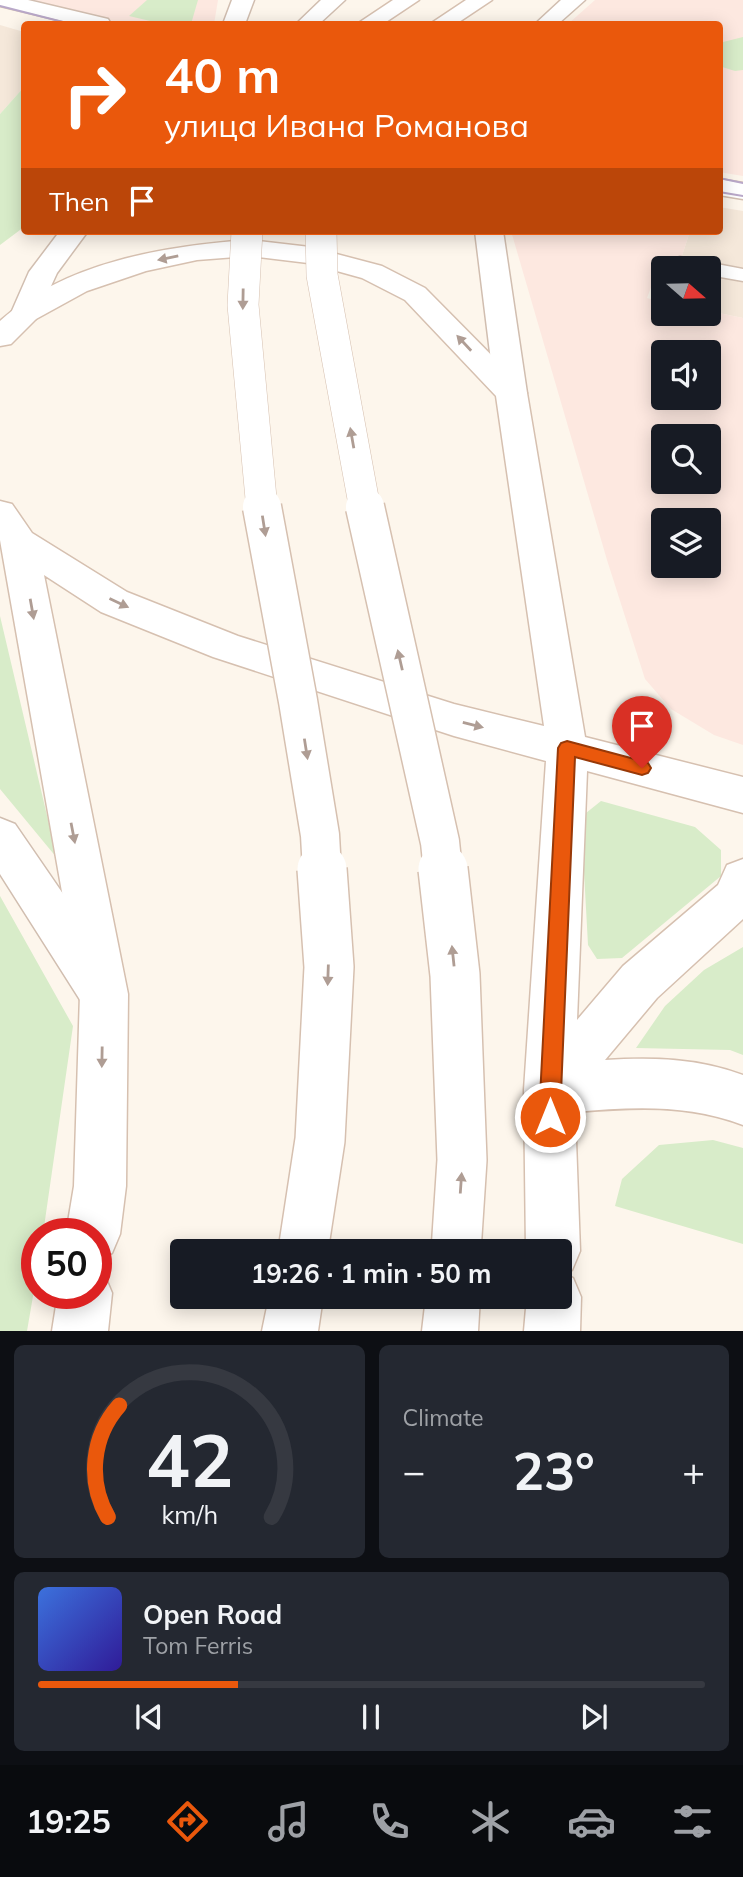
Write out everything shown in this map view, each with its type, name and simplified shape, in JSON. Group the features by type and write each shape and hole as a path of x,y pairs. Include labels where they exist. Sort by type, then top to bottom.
{"main road":[{"path":"2,0 88,21"},
{"path":"235,21 243,0"},
{"path":"310,21 334,0"},
{"path":"373,21 408,0"},
{"path":"445,21 481,0"},
{"path":"550,21 574,0"},
{"path":"723,188 743,191"},
{"path":"26,313 43,272 71,235"},
{"path":"247,235 243,305 263,522 299,701 320,835 328,967 320,1140 305,1239"},
{"path":"321,235 322,275 369,530 440,842 455,975 463,1160 457,1239"},
{"path":"490,235 511,393 567,748 549,1090 553,1239"},
{"path":"0,337 26,313 77,285 162,259 197,252 249,248 310,255 372,272 415,295 511,393"},
{"path":"7,533 114,602 226,647 454,720 743,795"},
{"path":"7,533 104,994 100,1186 95,1218"},
{"path":"0,837 104,994"},
{"path":"549,1090 640,982 734,899 743,879"},
{"path":"549,1090 662,1080 726,1093 743,1100"},
{"path":"80,1331 83,1309"},
{"path":"290,1331 294,1309"},
{"path":"450,1331 452,1309"},
{"path":"552,1331 553,1309"}],"lane":[{"path":"721,271 743,275"}],"shaded area":[{"path":"23,0 218,0 214,21 106,21"},
{"path":"595,0 743,0 743,176 723,173 723,21 571,21"},
{"path":"0,25 21,31 21,90 0,114"},
{"path":"723,208 743,211 743,318 721,313 721,256 682,256 689,235 723,235"},
{"path":"512,235 689,235 682,256 651,256 651,287 647,298 651,299 651,326 721,326 721,313 743,318 743,745 714,735 671,709 645,679 607,560"}],"green space":[{"path":"147,0 198,0 192,21 150,21 129,16"},
{"path":"743,37 743,70 723,67 723,42"},
{"path":"21,90 21,229 0,245 0,114"},
{"path":"0,616 57,858 0,789"},
{"path":"601,801 695,827 721,850 721,876 622,958 597,959 588,945 581,817"},
{"path":"0,896 73,1026 45,1218 21,1218 21,1309 31,1309 27,1331 0,1331"},
{"path":"743,947 743,1055 730,1050 636,1048 665,1006 704,970"},
{"path":"713,1140 743,1148 743,1244 615,1206 622,1179 659,1145"}],"tram line":[{"path":"0,6 59,21"},
{"path":"723,179 743,183"},
{"path":"723,193 743,196"}],"route":[{"path":"550,1117 549,1090 567,748 642,768"}]}
